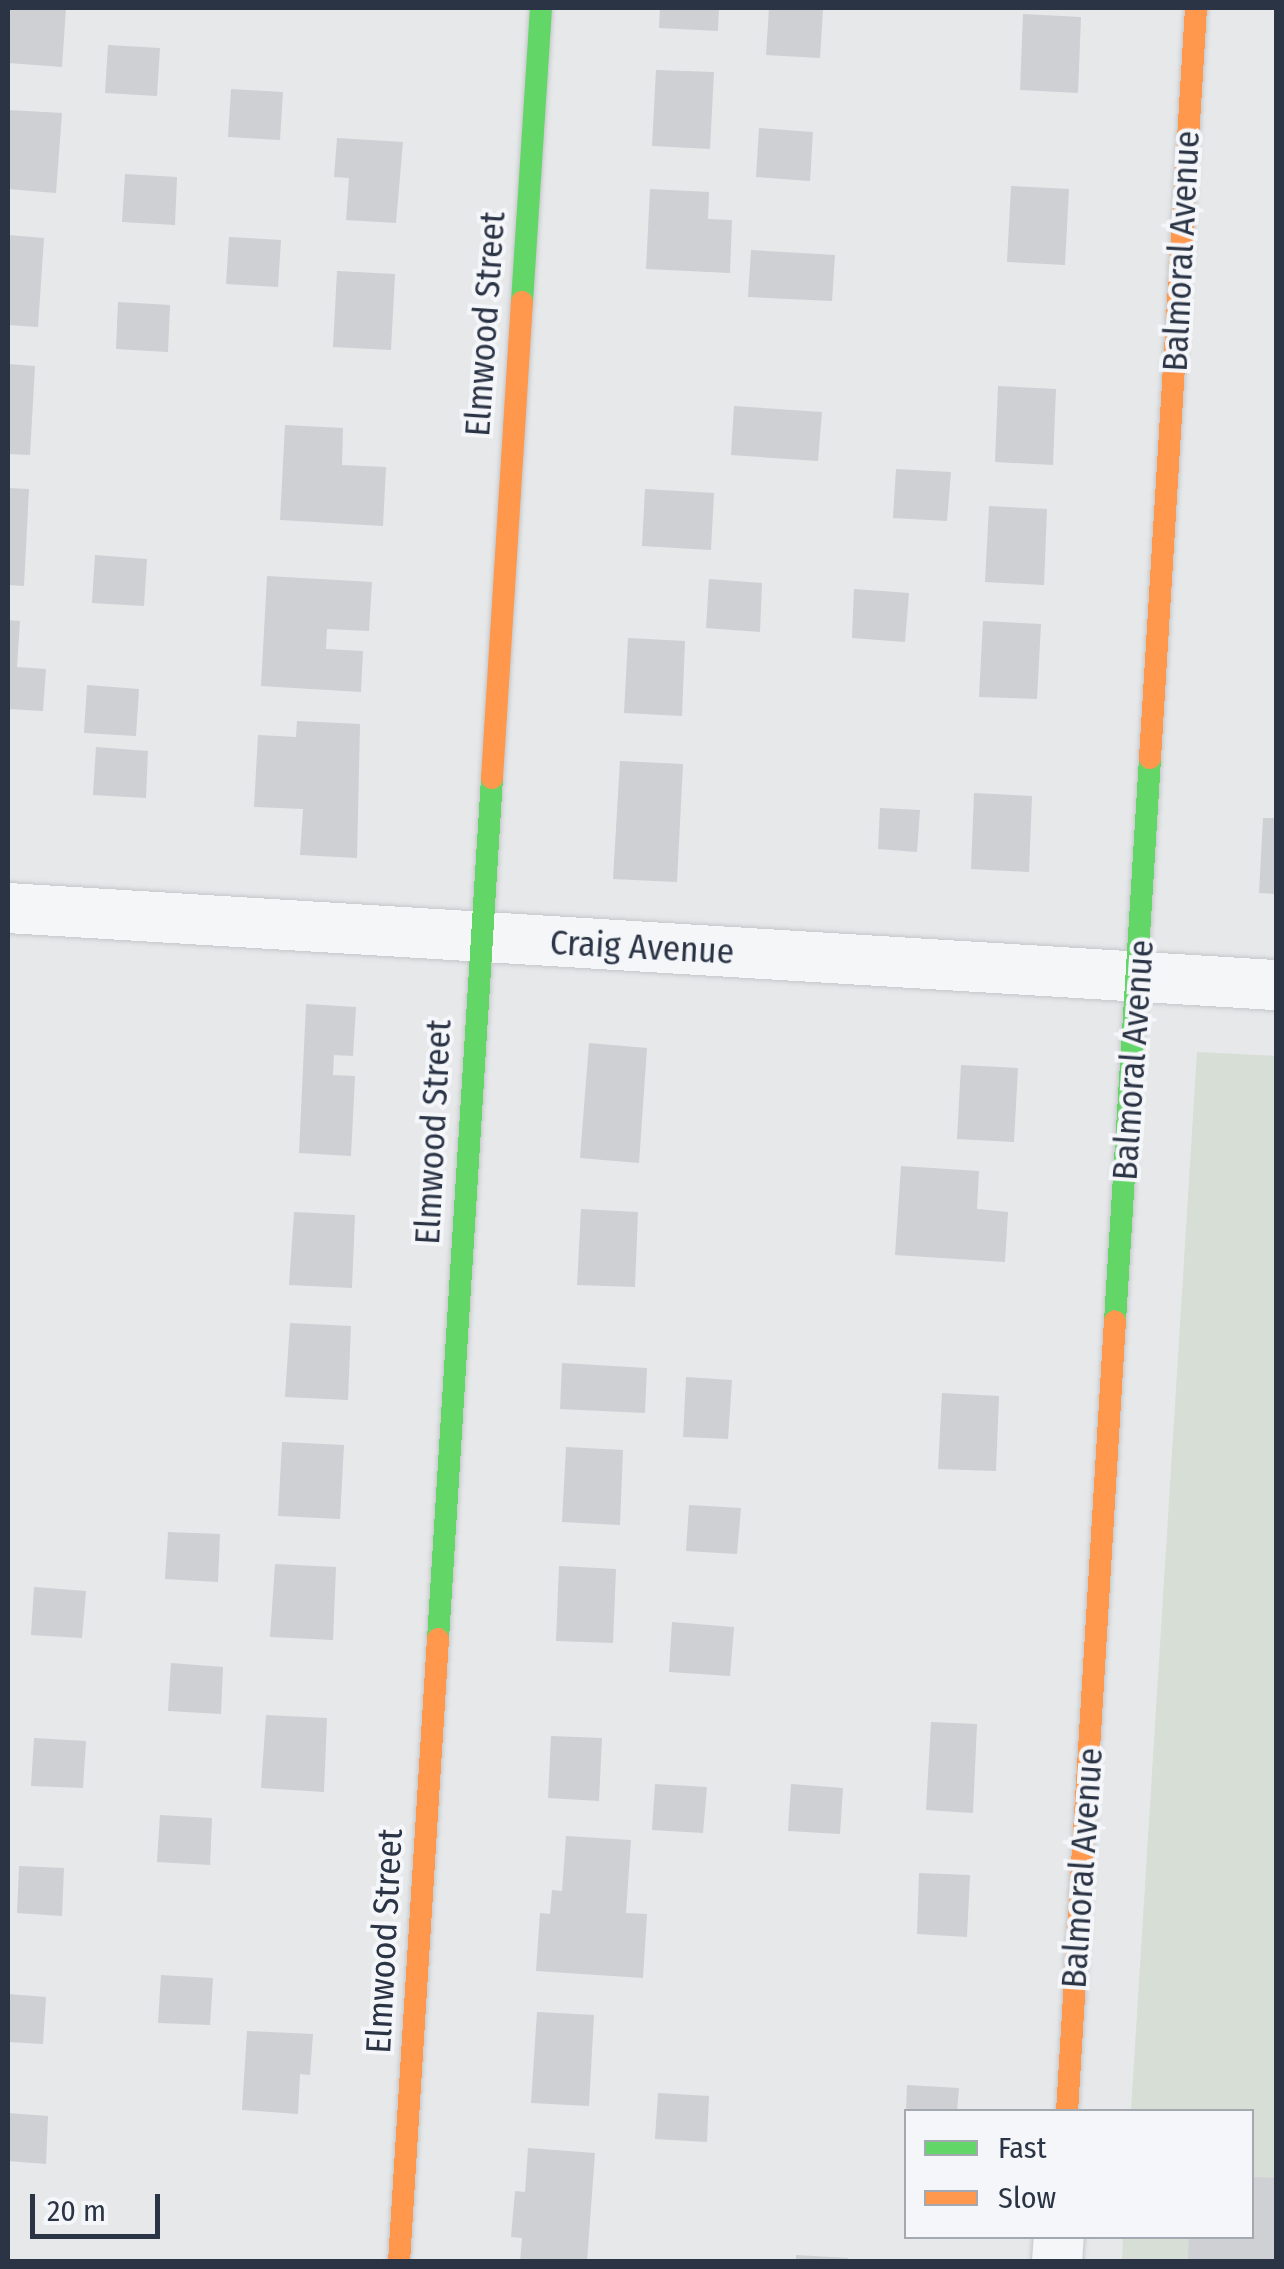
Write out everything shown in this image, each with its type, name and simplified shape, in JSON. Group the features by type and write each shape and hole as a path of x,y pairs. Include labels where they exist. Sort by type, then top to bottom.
{"street":[{"name":"Elmwood Street","path":"399,2262 479,938 541,8"},
{"name":"Balmoral Avenue","path":"1067,2109 1196,8"},
{"name":"Craig Avenue","path":"8,908 1276,985"}],"shaded area":[{"path":"1197,1052 1276,1056 1276,2261 1122,2262 1123,2239 1254,2239 1254,2109 1131,2109"}],"building":[{"path":"8,8 66,8 62,67 8,63"},
{"path":"660,8 719,8 718,31 659,28"},
{"path":"769,8 823,9 820,58 766,55"},
{"path":"1023,14 1081,17 1078,93 1020,90"},
{"path":"108,45 160,48 157,96 105,93"},
{"path":"656,70 714,72 710,149 652,146"},
{"path":"231,89 283,92 280,140 228,137"},
{"path":"8,110 62,113 56,193 8,189"},
{"path":"759,128 813,132 810,181 756,177"},
{"path":"337,138 403,142 396,223 346,220 349,178 334,177"},
{"path":"125,174 177,177 175,225 122,222"},
{"path":"1011,186 1069,189 1065,265 1007,262"},
{"path":"650,189 709,192 708,219 732,220 730,273 646,269"},
{"path":"8,235 44,238 38,327 8,325"},
{"path":"229,237 281,240 278,287 226,284"},
{"path":"751,250 835,255 832,301 748,297"},
{"path":"337,271 395,274 391,350 333,347"},
{"path":"118,302 170,305 168,352 116,349"},
{"path":"8,364 35,366 30,455 8,454"},
{"path":"998,386 1056,389 1053,465 995,462"},
{"path":"734,406 822,412 818,461 731,455"},
{"path":"285,425 343,428 342,465 386,467 383,526 280,520"},
{"path":"896,469 951,472 947,521 893,518"},
{"path":"8,488 29,489 24,586 8,585"},
{"path":"645,489 714,493 711,550 642,546"},
{"path":"989,506 1047,509 1044,585 985,582"},
{"path":"95,555 147,559 144,606 92,603"},
{"path":"267,576 372,582 369,631 327,629 326,649 363,651 361,692 261,686"},
{"path":"709,579 762,583 760,632 706,628"},
{"path":"854,589 909,593 905,642 852,638"},
{"path":"8,620 20,621 17,667 46,669 43,711 8,709"},
{"path":"983,621 1041,624 1037,699 979,697"},
{"path":"628,638 685,641 682,716 624,713"},
{"path":"87,685 139,689 136,736 84,733"},
{"path":"297,721 360,724 357,858 300,855 303,809 254,807 258,735 296,737"},
{"path":"96,747 148,751 146,798 93,795"},
{"path":"620,761 683,764 677,882 613,879"},
{"path":"974,793 1032,796 1029,872 971,869"},
{"path":"880,808 920,810 917,852 878,849"},
{"path":"1263,818 1276,818 1276,894 1259,893"},
{"path":"306,1004 356,1007 353,1056 334,1055 333,1075 355,1076 351,1156 299,1153"},
{"path":"589,1043 647,1048 639,1163 580,1158"},
{"path":"961,1065 1018,1068 1014,1142 957,1139"},
{"path":"901,1166 979,1171 977,1209 1008,1212 1005,1262 895,1255"},
{"path":"581,1209 638,1212 635,1287 577,1285"},
{"path":"294,1212 355,1215 352,1288 289,1285"},
{"path":"290,1323 351,1326 348,1400 285,1397"},
{"path":"562,1363 647,1368 645,1413 560,1409"},
{"path":"686,1377 732,1380 728,1439 683,1437"},
{"path":"942,1393 999,1396 996,1471 938,1469"},
{"path":"282,1442 344,1445 340,1519 278,1516"},
{"path":"566,1447 623,1450 620,1525 562,1522"},
{"path":"689,1505 741,1508 737,1554 686,1551"},
{"path":"168,1532 220,1534 218,1582 165,1579"},
{"path":"275,1564 336,1567 333,1640 270,1637"},
{"path":"559,1566 616,1569 613,1643 556,1641"},
{"path":"34,1587 86,1591 82,1638 31,1635"},
{"path":"672,1622 734,1627 730,1676 669,1672"},
{"path":"171,1663 223,1667 221,1714 168,1711"},
{"path":"266,1715 327,1718 324,1792 261,1788"},
{"path":"931,1722 977,1724 973,1813 926,1810"},
{"path":"551,1736 602,1738 599,1801 548,1798"},
{"path":"34,1738 86,1741 83,1788 31,1786"},
{"path":"655,1784 707,1787 703,1833 652,1830"},
{"path":"791,1784 843,1788 840,1834 788,1831"},
{"path":"160,1815 212,1818 210,1865 157,1862"},
{"path":"566,1836 631,1840 626,1913 647,1914 643,1978 536,1971 540,1913 550,1914 552,1890 562,1891"},
{"path":"19,1866 64,1868 62,1916 17,1913"},
{"path":"919,1873 970,1875 967,1937 917,1934"},
{"path":"161,1975 213,1978 210,2025 158,2023"},
{"path":"8,1994 46,1997 43,2044 8,2042"},
{"path":"537,2012 594,2015 589,2106 531,2103"},
{"path":"247,2031 313,2034 310,2075 300,2074 298,2114 242,2110"},
{"path":"907,2085 959,2088 957,2109 906,2109"},
{"path":"658,2093 709,2096 707,2142 655,2139"},
{"path":"8,2113 48,2116 46,2164 8,2161"},
{"path":"528,2148 595,2153 587,2262 520,2262 522,2238 511,2237 515,2191 525,2192"},
{"path":"1254,2177 1276,2178 1276,2262 1188,2262 1189,2239 1254,2239"},
{"path":"796,2255 848,2258 847,2262 796,2262"}],"traffic: fast":[{"path":"522,302 541,8"},
{"path":"1115,1321 1150,758"},
{"path":"438,1639 492,778"}],"traffic: slow":[{"path":"1150,758 1196,8"},
{"path":"492,778 522,302"},
{"path":"1067,2109 1115,1321"},
{"path":"399,2262 438,1639"}]}
